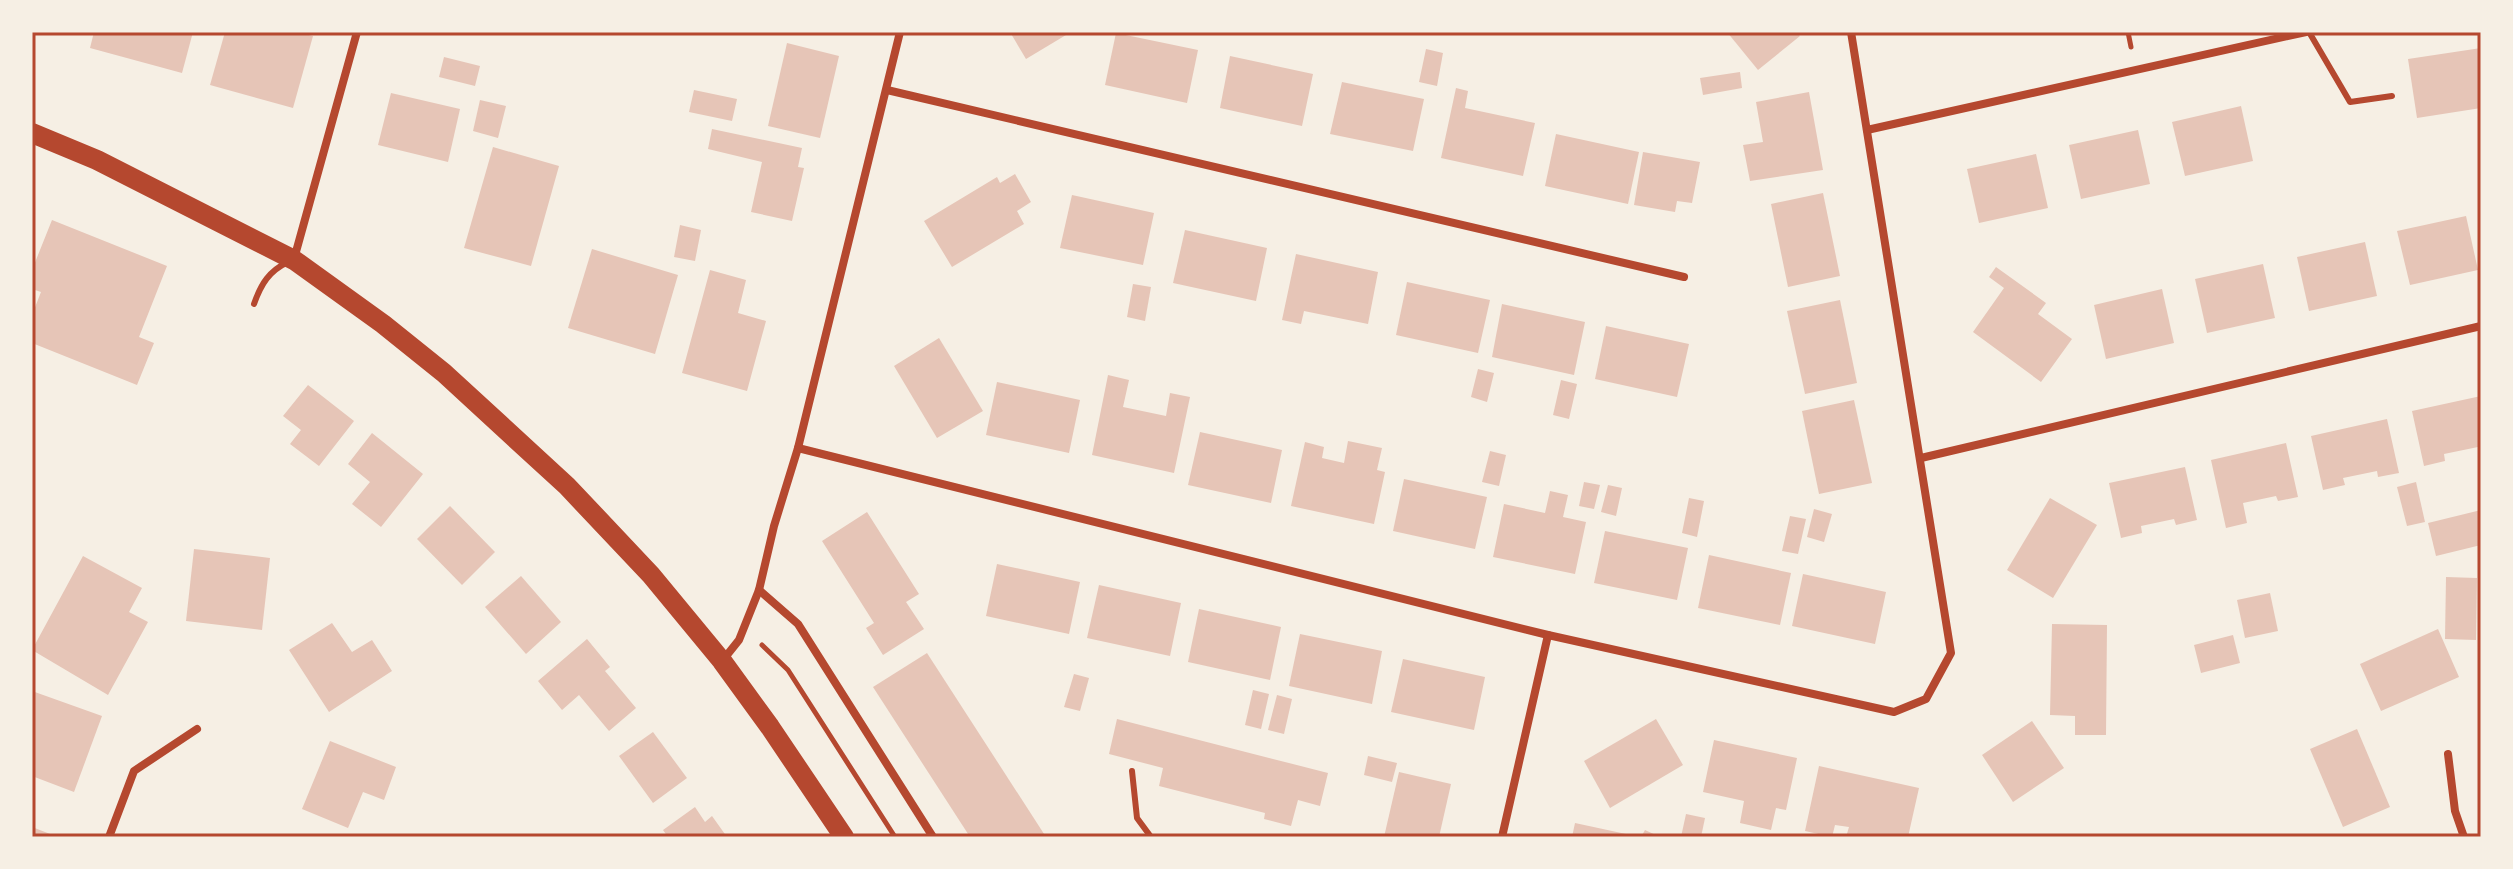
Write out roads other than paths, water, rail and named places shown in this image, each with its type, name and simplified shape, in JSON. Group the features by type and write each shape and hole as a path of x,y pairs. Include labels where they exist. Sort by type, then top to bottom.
{"main road":[{"path":"32,133 97,160 294,260 383,324 444,373 567,486 651,575 722,661 844,837"}],"street":[{"path":"294,260 357,32"},
{"path":"722,661 739,640 759,590 774,526 798,448 900,32"},
{"path":"798,448 1548,635 1894,712 1926,699 1951,653 1851,32"},
{"path":"1867,130 2308,32"},
{"path":"887,90 1684,277"},
{"path":"1921,458 2481,326"},
{"path":"759,590 798,624 933,837"},
{"path":"1502,837 1548,635"},
{"path":"109,837 134,771 197,729"},
{"path":"2448,754 2455,811 2464,837"}],"lane":[{"path":"2308,32 2350,102 2392,96"},
{"path":"254,304 266,278 275,268 294,260"},
{"path":"1132,771 1137,818 1151,837"}]}
